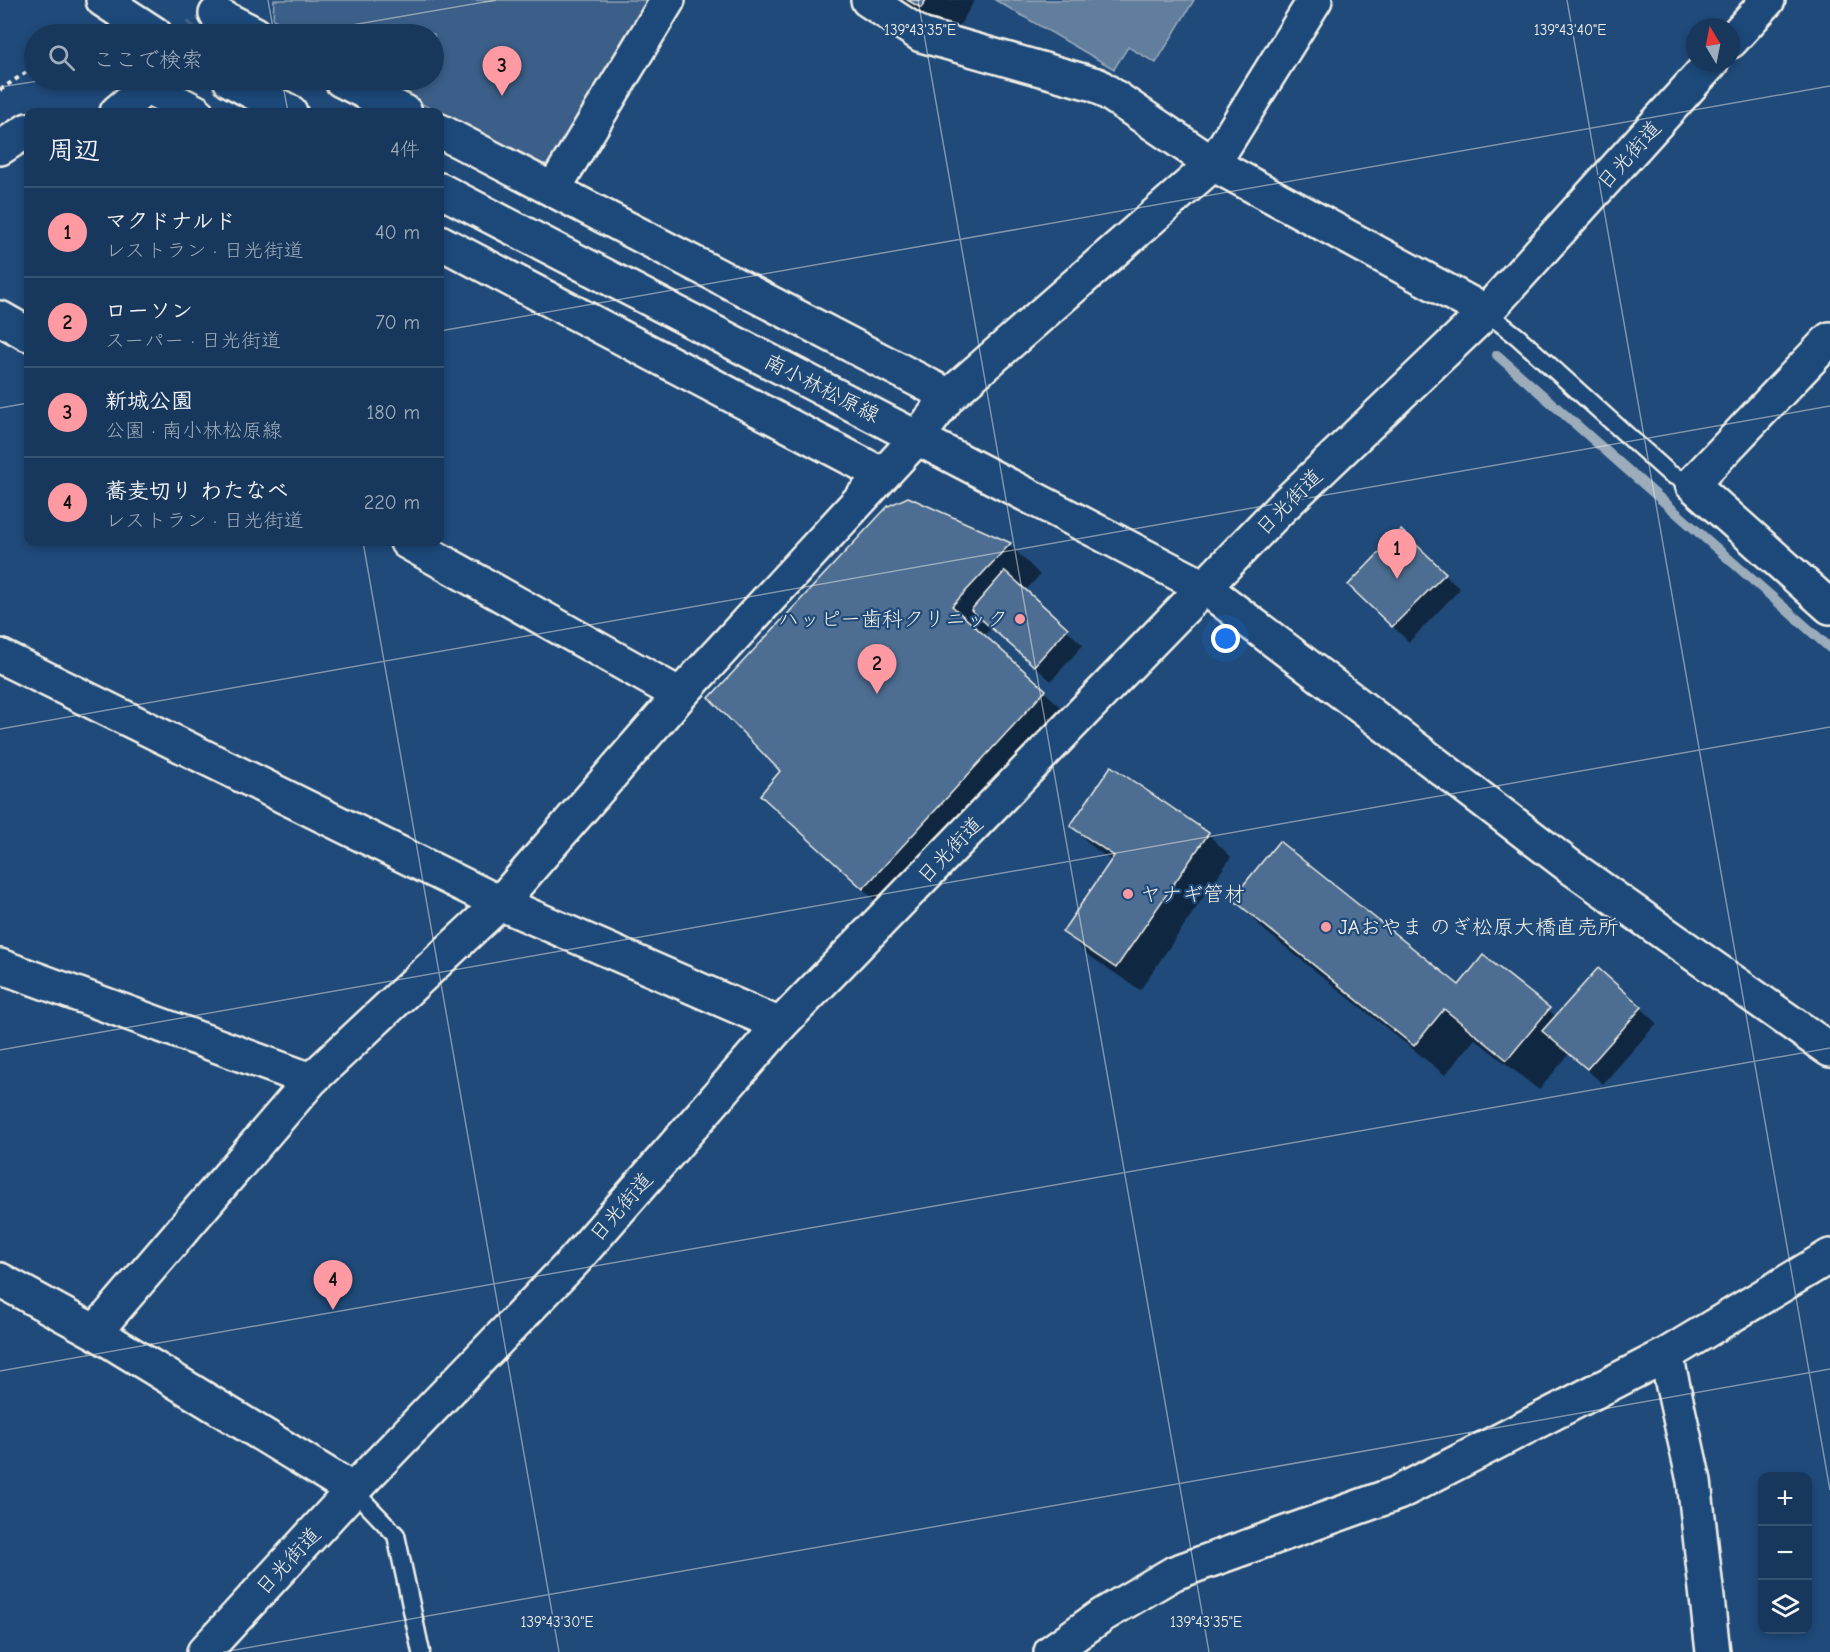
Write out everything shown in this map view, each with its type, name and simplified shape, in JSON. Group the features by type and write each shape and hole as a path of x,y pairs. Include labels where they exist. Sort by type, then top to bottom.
{"main road":[{"path":"103,0 140,24"},
{"path":"553,190 668,0"},
{"path":"868,0 921,35 1097,85 1213,164 1486,312"},
{"path":"95,1332 310,1080 500,903 680,695 917,438 949,396 1213,164 1315,0"},
{"path":"1740,31 1768,0"},
{"path":"215,15 234,24"},
{"name":"日光街道","path":"204,1652 353,1490 575,1260 780,1025 1280,509 1486,312 1704,72"},
{"path":"122,108 143,90"},
{"path":"162,90 190,108"},
{"path":"249,90 282,108"},
{"path":"361,90 397,108"},
{"path":"0,148 24,133"},
{"path":"444,133 949,396"},
{"name":"南小林松原線","path":"444,192 1204,587 1572,868 1830,1050"},
{"path":"444,244 883,475"},
{"path":"0,318 24,332"},
{"path":"1830,339 1692,484 1830,607"},
{"path":"414,546 680,695"},
{"path":"0,656 500,903 780,1025"},
{"path":"0,966 310,1080"},
{"path":"1051,1652 1101,1616 1174,1573 1398,1493 1666,1355 1830,1256"},
{"path":"0,1280 95,1332 353,1490"},
{"path":"1666,1355 1694,1481 1713,1652"}],"lane":[{"path":"1486,312 1518,337 1670,474 1692,484"},
{"path":"353,1490 396,1535 421,1652"}],"path":[{"path":"0,90 24,74"}],"shaded area":[{"path":"274,0 651,0 555,161 534,167 444,116 444,108 430,108 398,90 444,90 444,24 282,24 273,19"},
{"path":"995,0 1194,0 1156,63 1128,47 1114,69"}],"building":[{"path":"907,0 926,0 921,8"},
{"path":"908,497 1011,543 952,606 1046,690 863,889 760,795 780,771 709,698 888,506"},
{"path":"1401,530 1446,573 1392,627 1348,585"},
{"name":"ハッピー歯科クリニック","path":"1005,571 1068,628 1034,666 971,610"},
{"name":"ヤナギ管材","path":"1111,766 1209,833 1116,968 1062,932 1114,856 1070,826"},
{"name":"JAおやま のぎ松原大橋直売所","path":"1279,841 1459,985 1483,955 1550,1008 1507,1060 1444,1009 1414,1046 1232,899"},
{"path":"1598,968 1642,1007 1587,1069 1542,1031"}],"waterway":[{"path":"1497,355 1830,648"}],"place":[{"name":"新城公園","path":"502,96"},
{"name":"マクドナルド","path":"1397,579"},
{"name":"ハッピー歯科クリニック","path":"1020,619"},
{"name":"ローソン","path":"877,694"},
{"name":"ヤナギ管材","path":"1128,894"},
{"name":"JAおやま のぎ松原大橋直売所","path":"1326,927"},
{"name":"蕎麦切り わたなべ","path":"333,1310"}]}
